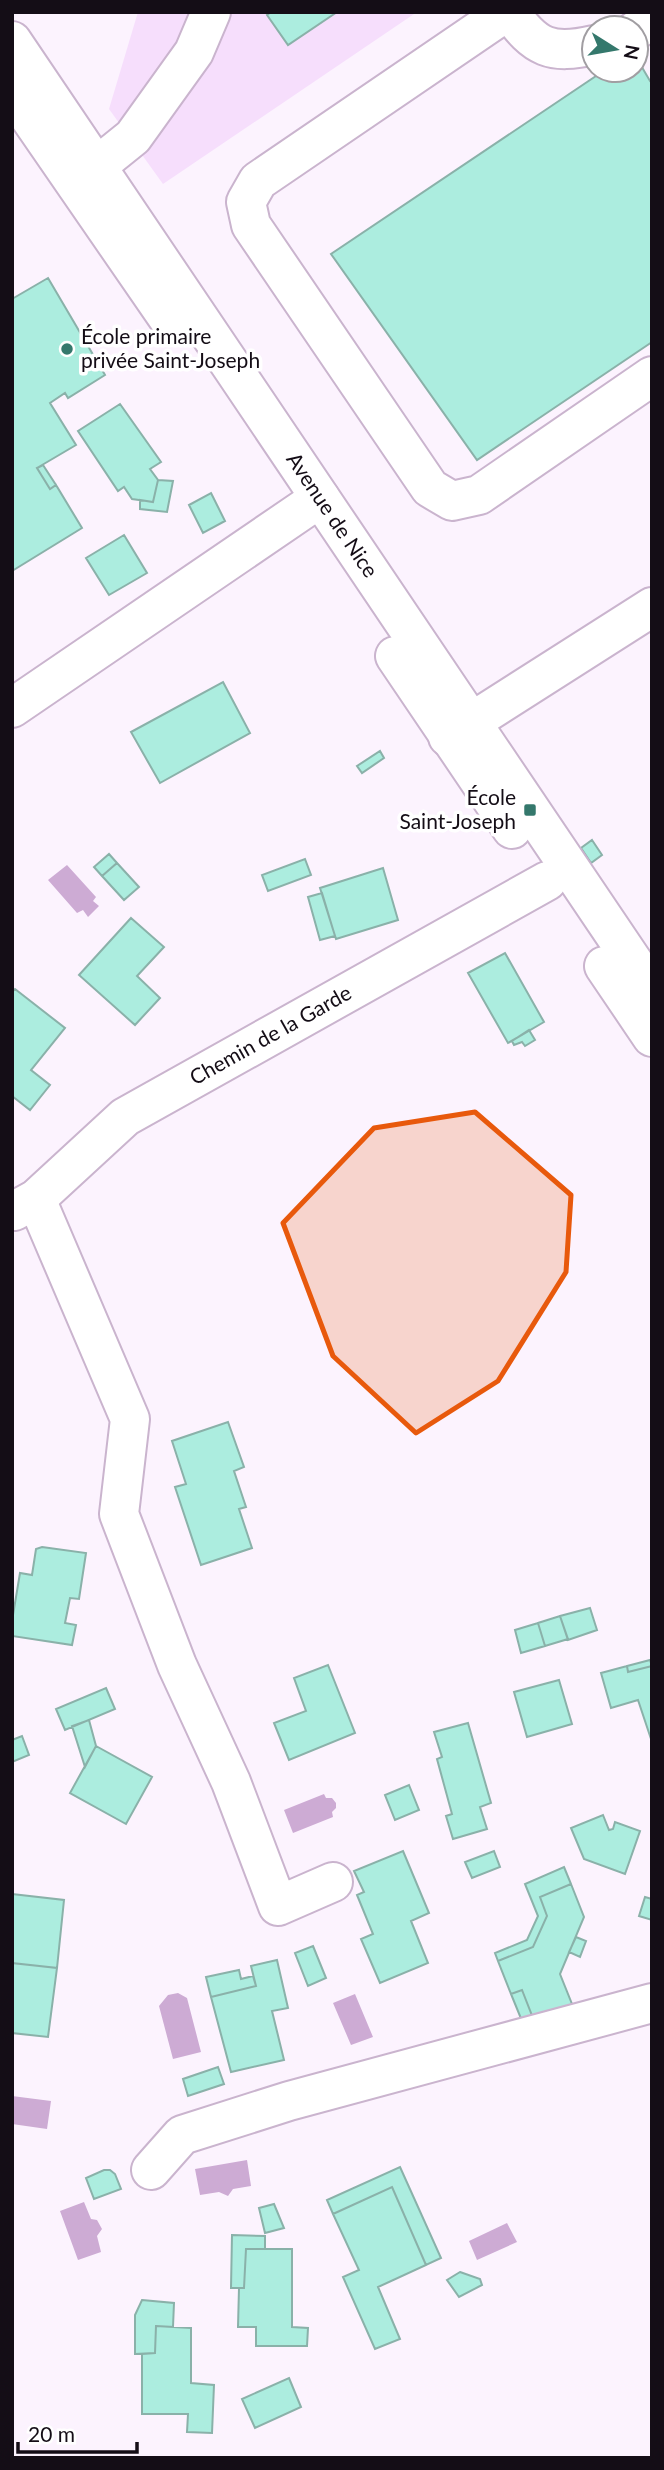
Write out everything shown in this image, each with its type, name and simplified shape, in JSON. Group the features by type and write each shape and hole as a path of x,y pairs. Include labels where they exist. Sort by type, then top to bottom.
{"main road":[{"path":"97,166 133,137 194,52 211,12"},
{"path":"580,48 572,50 542,45 525,34 508,12 258,181 246,202 251,225 430,488 452,501 479,495 652,376"},
{"name":"Avenue de Nice","path":"12,41 97,166 310,504 460,730 652,990"},
{"name":"Avenue de Nice","path":"12,92 310,504"},
{"path":"12,708 310,504"},
{"path":"460,730 652,607"},
{"name":"Avenue de Nice","path":"460,730 547,881 652,1037"},
{"name":"Chemin de la Garde","path":"24,1206 125,1117 547,881"},
{"path":"24,1206 130,1419 119,1514 177,1665 231,1782 278,1906 333,1882"},
{"path":"151,2170 182,2135 289,2101 652,2003"}],"highlighted area":[{"path":"475,1112 571,1195 566,1272 498,1381 416,1433 333,1356 283,1223 374,1128"}],"shaded area":[{"path":"138,12 417,12 163,184 109,109"},
{"path":"67,865 96,897 93,901 99,906 88,917 83,910 77,913 48,880"},
{"path":"324,1794 336,1803 333,1817 293,1833 284,1810"},
{"path":"178,1993 187,1998 201,2052 173,2059 159,2006 168,1995"},
{"path":"355,1994 373,2037 351,2045 333,2003"},
{"path":"12,2096 51,2101 47,2129 12,2124"},
{"path":"247,2160 251,2186 233,2189 228,2196 219,2192 200,2195 195,2169"},
{"path":"84,2202 91,2219 97,2220 102,2229 97,2236 101,2252 78,2260 60,2211"},
{"path":"507,2223 517,2242 477,2260 469,2241"}],"building":[{"path":"271,12 337,12 288,45 267,15"},
{"path":"652,80 652,342 477,460 331,254 584,84 650,84"},
{"path":"48,278 105,375 68,398 65,393 50,403 76,445 37,468 50,489 56,485 82,528 12,571 12,299"},
{"path":"120,404 161,462 150,469 158,480 153,502 132,499 124,487 118,491 78,431"},
{"path":"43,465 56,485 50,489 37,468"},
{"path":"158,480 173,481 167,512 140,509 140,500 153,502"},
{"path":"211,493 225,521 203,533 189,505"},
{"path":"124,535 147,573 109,595 86,558"},
{"path":"223,682 250,733 160,783 131,732"},
{"path":"380,751 384,758 362,773 357,766"},
{"path":"592,840 602,855 591,863 581,848"},
{"path":"109,854 117,863 102,876 94,867"},
{"path":"305,859 311,875 268,891 262,875"},
{"path":"117,863 139,887 124,900 102,876"},
{"path":"383,868 398,920 336,939 320,888"},
{"path":"322,893 335,936 320,940 308,897"},
{"path":"131,918 164,947 137,976 160,998 135,1025 79,975"},
{"path":"505,953 544,1022 508,1043 468,973"},
{"path":"15,989 65,1028 31,1070 50,1085 30,1110 12,1096 12,992"},
{"path":"529,1030 535,1040 525,1046 522,1042 514,1045 512,1041"},
{"path":"228,1422 244,1467 234,1471 246,1507 239,1509 252,1548 201,1565 175,1487 186,1484 172,1441"},
{"path":"42,1547 86,1553 79,1599 70,1598 65,1623 76,1625 72,1645 12,1636 20,1573 32,1575 36,1549"},
{"path":"590,1608 597,1630 568,1640 560,1616"},
{"path":"560,1616 568,1639 545,1646 538,1623"},
{"path":"538,1623 545,1646 521,1653 515,1630"},
{"path":"650,1660 652,1666 628,1672 627,1666"},
{"path":"328,1665 355,1733 289,1760 274,1723 306,1711 294,1678"},
{"path":"627,1666 628,1672 652,1666 652,1742 638,1700 611,1708 601,1673"},
{"path":"559,1680 572,1724 527,1737 514,1692"},
{"path":"106,1688 115,1709 65,1730 56,1709"},
{"path":"89,1720 96,1746 85,1767 72,1726"},
{"path":"468,1723 491,1803 480,1807 487,1829 453,1839 446,1816 452,1814 437,1759 442,1757 434,1732"},
{"path":"22,1736 29,1755 12,1762 12,1740"},
{"path":"96,1746 152,1777 126,1824 70,1793"},
{"path":"409,1785 419,1810 395,1820 385,1795"},
{"path":"603,1815 609,1830 613,1829 615,1822 640,1831 625,1874 584,1859 571,1828"},
{"path":"403,1851 429,1913 411,1921 428,1963 380,1983 361,1939 373,1934 357,1895 364,1892 354,1871"},
{"path":"494,1851 500,1867 472,1878 465,1862"},
{"path":"564,1867 571,1884 540,1897 547,1916 533,1947 498,1961 495,1953 527,1940 538,1916 525,1884"},
{"path":"571,1884 584,1917 560,1974 574,2009 533,2018 522,1990 511,1994 498,1961 533,1947 547,1916 540,1897"},
{"path":"12,1894 64,1900 57,1968 12,1963"},
{"path":"645,1897 652,1899 652,1920 639,1916"},
{"path":"576,1937 586,1941 580,1957 569,1952"},
{"path":"313,1946 326,1978 308,1986 295,1953"},
{"path":"277,1960 288,2008 272,2011 284,2060 231,2072 211,1997 256,1986 251,1966"},
{"path":"12,1963 57,1968 48,2037 12,2033"},
{"path":"239,1970 241,1979 253,1976 256,1986 211,1997 206,1977"},
{"path":"522,1990 533,2018 522,2021 511,1994"},
{"path":"218,2067 224,2084 188,2096 183,2079"},
{"path":"400,2167 441,2258 426,2265 392,2187 333,2214 327,2200"},
{"path":"104,2170 115,2174 121,2189 94,2199 86,2178"},
{"path":"392,2187 426,2265 378,2287 400,2339 375,2349 343,2277 359,2270 333,2214"},
{"path":"274,2204 284,2228 265,2233 259,2208"},
{"path":"232,2235 265,2236 265,2249 246,2249 244,2288 231,2288"},
{"path":"246,2249 292,2249 292,2327 308,2328 307,2346 256,2346 256,2327 238,2327 239,2288 244,2288"},
{"path":"460,2272 480,2279 482,2285 459,2297 447,2280"},
{"path":"142,2300 174,2303 173,2327 156,2326 155,2353 135,2354 135,2315"},
{"path":"156,2326 191,2328 191,2383 214,2385 212,2433 187,2432 188,2414 142,2414 142,2354 155,2353"},
{"path":"289,2378 301,2407 255,2428 242,2399"}],"place":[{"name":"École primaire privée Saint-Joseph","path":"67,349"},
{"name":"École Saint-Joseph","path":"530,810"}]}
